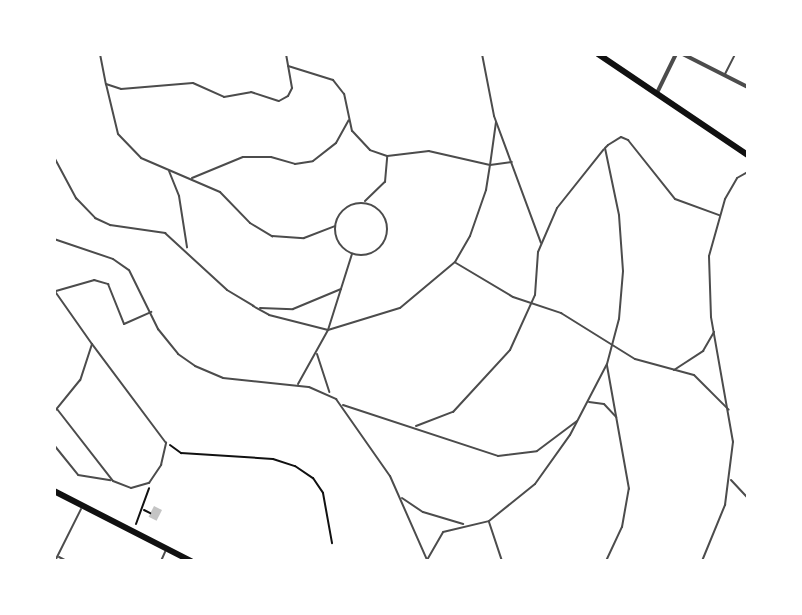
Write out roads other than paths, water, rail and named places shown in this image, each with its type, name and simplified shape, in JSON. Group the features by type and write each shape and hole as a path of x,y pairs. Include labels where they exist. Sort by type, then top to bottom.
{"main road":[{"path":"598,54 748,155"},
{"path":"54,491 191,561"}],"street":[{"path":"657,94 676,54"},
{"path":"683,54 748,87"}],"lane":[{"path":"100,54 121,140 141,158 225,195 250,223 272,236 304,238 335,226"},
{"path":"106,84 128,89 192,83 224,97 251,92 279,101 291,91 286,54"},
{"path":"482,54 496,121 542,243"},
{"path":"724,75 735,54"},
{"path":"288,66 334,80 344,94 349,120 362,143 387,156 429,151 490,165 512,162"},
{"path":"191,179 243,157 313,161 336,144 349,120"},
{"path":"54,157 76,198 95,218 110,225 160,231 186,248 227,290 253,306 269,315 328,330 400,309 455,262 470,236 486,190 496,121"},
{"path":"416,426 453,412 488,379 510,350 532,304 542,243 561,202 604,149 625,138 675,199 719,215"},
{"path":"427,560 440,534 464,525 489,521 535,484 578,420 607,364 613,346 623,254 604,149"},
{"path":"362,202 382,213 387,235 376,250 352,253 340,244 335,226 342,210 362,202 385,182 387,156"},
{"path":"169,170 179,196 186,248"},
{"path":"702,561 722,515 730,480 729,410 714,332 709,263 719,215 734,182 748,172"},
{"path":"54,239 125,266 140,283 167,342 200,369 230,380 298,385 330,395 342,404 416,426 483,454 504,457 537,451 578,420"},
{"path":"298,385 328,330 352,253"},
{"path":"455,262 532,304 561,313 644,363 699,378 729,410"},
{"path":"54,445 78,475 112,480 131,488 147,484 161,465 166,443 55,291 94,280 108,284 124,324 151,312"},
{"path":"253,306 293,309 341,289"},
{"path":"673,371 704,351 714,332"},
{"path":"92,344 84,372 56,410 112,480"},
{"path":"317,353 330,395"},
{"path":"606,561 622,527 629,495 607,364"},
{"path":"587,403 604,404 616,418"},
{"path":"342,404 400,496 427,560"},
{"path":"730,480 748,498"},
{"path":"400,496 422,512 464,525"},
{"path":"55,561 83,505"},
{"path":"489,521 502,561"},
{"path":"161,561 168,547"},
{"path":"57,556 68,561"}]}
